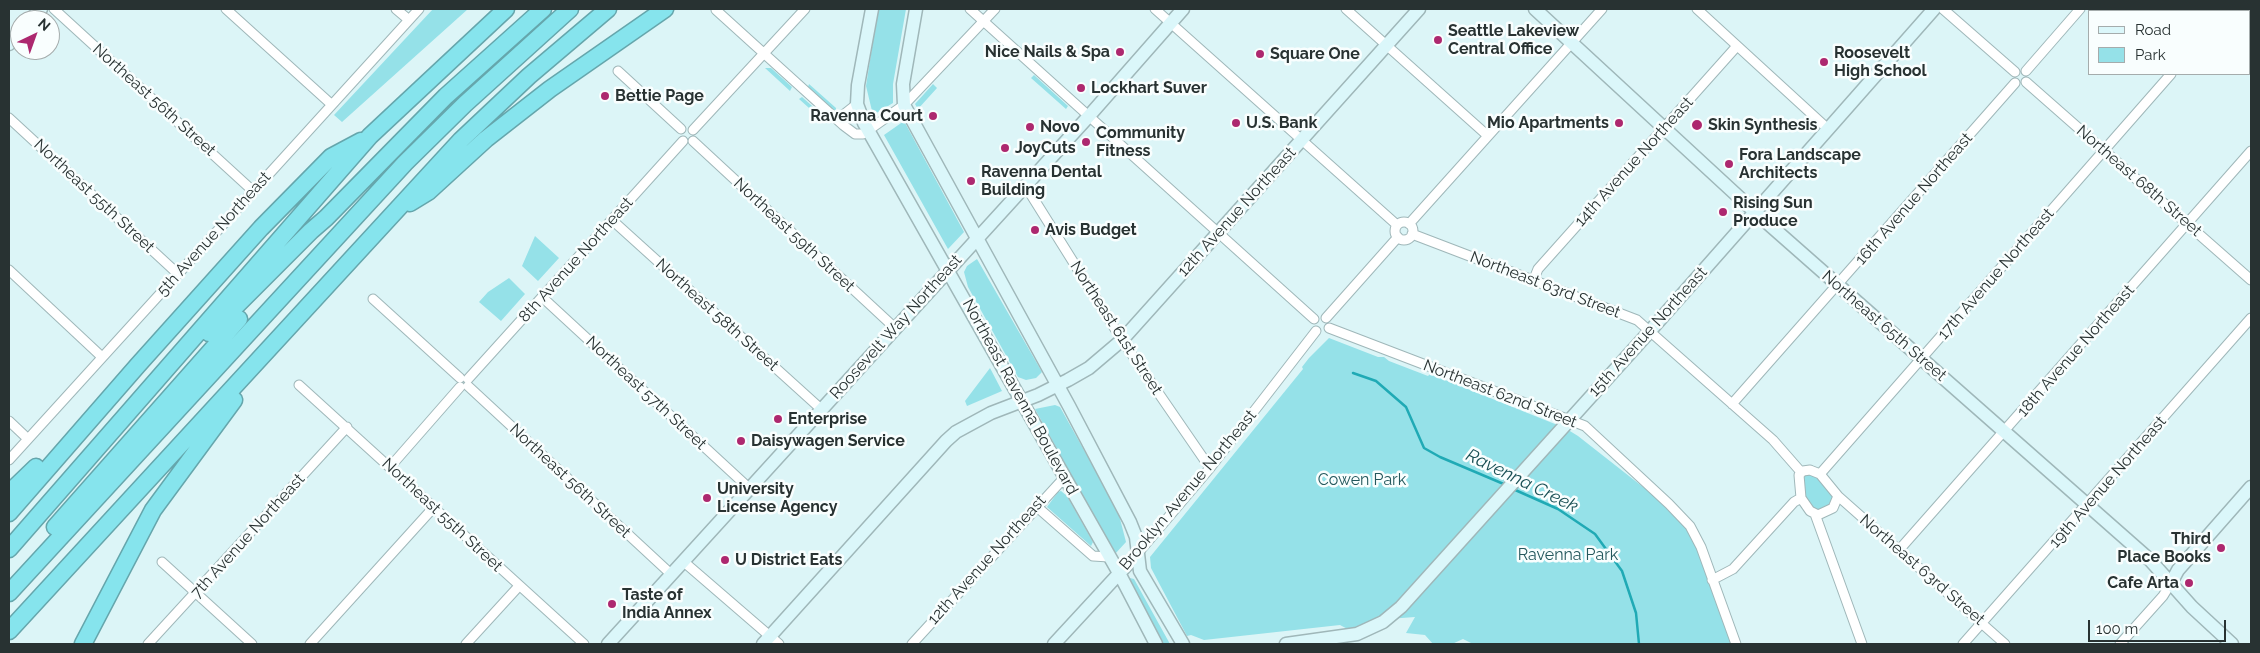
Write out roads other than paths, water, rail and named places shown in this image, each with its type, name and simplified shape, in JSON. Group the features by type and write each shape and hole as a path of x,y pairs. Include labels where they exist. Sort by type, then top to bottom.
{"highway":[{"path":"9,549 172,359 370,136 506,9"},
{"path":"172,359 198,345 446,96 543,9"},
{"path":"12,590 391,177 465,104 570,9"},
{"path":"9,631 391,214 494,108 608,9"},
{"path":"391,214 428,192 486,139 550,89 665,9"},
{"path":"9,513 261,228 331,157 370,136"},
{"path":"12,590 52,530 181,382 314,236 326,218"},
{"path":"83,644 159,500 284,332"},
{"path":"9,493 70,435 138,365"}],"main road":[{"name":"Northeast Ravenna Boulevard","path":"872,9 858,85 857,104 869,130 1119,573 1156,644"},
{"path":"916,9 903,84 904,105 1058,385 1130,522 1136,537 1140,571 1183,644"},
{"name":"Roosevelt Way Northeast","path":"608,644 1089,116 1183,9"},
{"name":"12th Avenue Northeast","path":"771,641 946,440 956,432 991,413 1038,395 1089,368 1122,340 1419,9"},
{"name":"Northeast 65th Street","path":"1535,9 1755,212 2150,560 2192,607 2232,644"},
{"name":"15th Avenue Northeast","path":"1286,644 1357,639 1388,619 1413,595 1650,331 1934,9"},
{"path":"2170,583 2178,570 2251,487"},
{"name":"Brooklyn Avenue Northeast","path":"1054,644 1138,553"}],"street":[{"name":"Northeast 56th Street","path":"54,9 253,190"},
{"path":"226,9 332,104"},
{"path":"396,9 409,20"},
{"name":"5th Avenue Northeast","path":"9,460 419,9"},
{"path":"693,130 805,9"},
{"path":"970,9 1314,320"},
{"path":"716,10 849,130 856,134 862,134 904,105 995,9"},
{"path":"1155,9 1397,225"},
{"path":"1346,9 1488,136"},
{"path":"1410,224 1602,9"},
{"path":"1697,9 1828,129"},
{"path":"1943,9 2015,72"},
{"path":"2026,71 2080,9"},
{"name":"14th Avenue Northeast","path":"1534,279 1538,269 1737,46"},
{"path":"2021,69 2026,71 2028,76 2026,82 2020,84 2015,82 2013,76 2015,72 2021,69"},
{"path":"618,71 681,129"},
{"name":"17th Avenue Northeast","path":"1820,474 2170,75"},
{"name":"16th Avenue Northeast","path":"1732,404 1838,286 2015,82"},
{"name":"Northeast 68th Street","path":"2026,82 2251,280"},
{"path":"838,119 857,104"},
{"name":"Northeast 55th Street","path":"9,118 178,274"},
{"path":"688,127 693,130 696,136 693,141 689,143 683,141 680,137 681,129 688,127"},
{"name":"8th Avenue Northeast","path":"390,467 683,141"},
{"name":"Northeast 59th Street","path":"693,141 895,328"},
{"name":"18th Avenue Northeast","path":"1900,550 2251,151"},
{"name":"Northeast 61st Street","path":"1026,185 1122,340 1210,468"},
{"name":"Northeast 58th Street","path":"612,220 821,409"},
{"path":"1403,222 1410,224 1412,234 1406,239 1398,237 1395,232 1397,225 1403,222"},
{"name":"Northeast 63rd Street","path":"1412,234 1534,279 1637,320 1773,440 1801,472"},
{"path":"1326,318 1398,237"},
{"path":"9,270 102,357"},
{"name":"Northeast 57th Street","path":"542,297 750,489"},
{"name":"Northeast 56th Street","path":"373,300 672,575"},
{"path":"1320,316 1326,318 1330,324 1329,328 1322,333 1316,332 1313,327 1314,320 1320,316"},
{"name":"19th Avenue Northeast","path":"1963,644 2088,505 2251,318"},
{"name":"Northeast 62nd Street","path":"1329,328 1585,426 1683,518 1696,536 1736,644"},
{"name":"Brooklyn Avenue Northeast","path":"1138,553 1210,468 1316,332"},
{"name":"Northeast 55th Street","path":"300,385 584,644"},
{"path":"9,421 28,439"},
{"name":"7th Avenue Northeast","path":"148,644 347,427"},
{"path":"1815,514 1821,514 1833,508 1838,496 1820,474 1810,470 1801,472 1799,479 1801,498 1806,507 1815,514 1862,644"},
{"name":"12th Avenue Northeast","path":"912,644 1036,506 1064,478"},
{"name":"Northeast 63rd Street","path":"1838,496 2006,644"},
{"path":"1712,580 1733,569 1794,502 1801,498"},
{"path":"1036,506 1093,556 1109,557"},
{"path":"310,644 434,507"},
{"path":"162,562 252,644"},
{"path":"684,562 771,641"},
{"path":"2120,644 2163,596 2170,583"},
{"path":"466,644 519,586"}],"waterway":[{"name":"Ravenna Creek","path":"1353,373 1376,381 1406,407 1424,448 1440,457 1506,485"},
{"name":"Ravenna Creek","path":"1513,489 1558,509 1595,534 1622,571 1636,613 1639,644"}],"place":[{"name":"Seattle Lakeview Central Office","path":"1438,40"},
{"name":"Nice Nails & Spa","path":"1120,52"},
{"name":"Square One","path":"1260,54"},
{"name":"Roosevelt High School","path":"1824,62"},
{"name":"Lockhart Suver","path":"1081,88"},
{"name":"Bettie Page","path":"605,96"},
{"name":"Ravenna Court","path":"933,116"},
{"name":"U.S. Bank","path":"1236,123"},
{"name":"Mio Apartments","path":"1619,123"},
{"name":"Skin Synthesis","path":"1697,125"},
{"name":"Novo","path":"1030,127"},
{"name":"Community Fitness","path":"1086,142"},
{"name":"JoyCuts","path":"1005,148"},
{"name":"Fora Landscape Architects","path":"1729,164"},
{"name":"Ravenna Dental Building","path":"971,181"},
{"name":"Rising Sun Produce","path":"1723,212"},
{"name":"Avis Budget","path":"1035,230"},
{"name":"Enterprise","path":"778,419"},
{"name":"Daisywagen Service","path":"741,441"},
{"name":"University License Agency","path":"707,498"},
{"name":"Third Place Books","path":"2221,548"},
{"name":"U District Eats","path":"725,560"},
{"name":"Cafe Arta","path":"2189,583"},
{"name":"Taste of India Annex","path":"612,604"}],"park label":[{"name":"Cowen Park","path":"1362,480"},
{"name":"Ravenna Park","path":"1568,555"}]}
